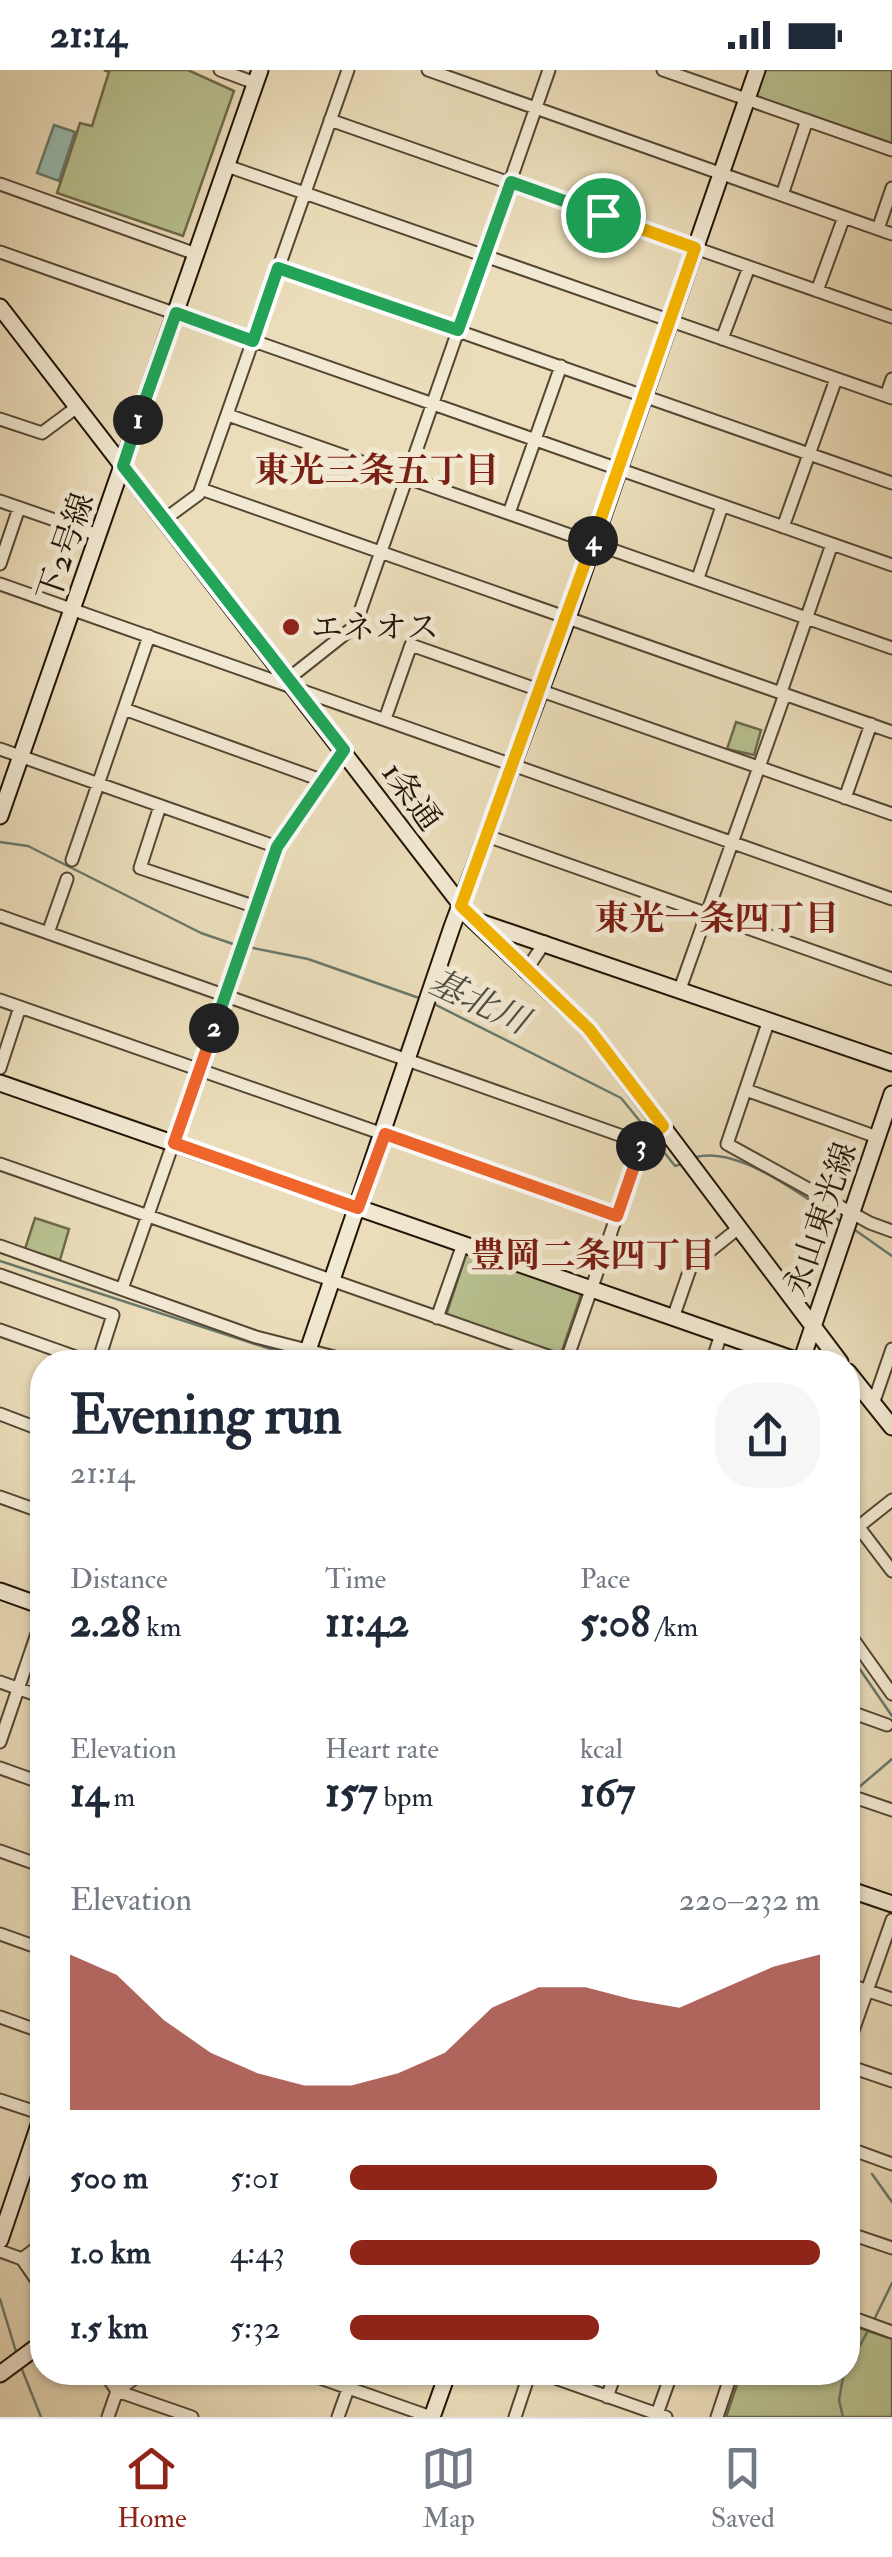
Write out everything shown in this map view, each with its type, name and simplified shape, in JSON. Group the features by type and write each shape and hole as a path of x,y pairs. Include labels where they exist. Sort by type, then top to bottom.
{"street":[{"path":"220,70 258,76"},
{"path":"165,519 201,489 348,70"},
{"path":"428,70 892,234"},
{"path":"293,684 355,626 548,70"},
{"path":"664,70 892,150"},
{"path":"308,1350 430,1000 466,912 487,836 568,617 756,70"},
{"name":"下2号線","path":"0,816 258,76"},
{"path":"330,120 892,316"},
{"path":"782,195 807,120"},
{"path":"226,166 889,397 892,379"},
{"path":"0,184 196,254"},
{"path":"878,228 892,188"},
{"path":"817,291 844,216"},
{"path":"0,252 892,566"},
{"path":"722,339 749,267"},
{"path":"278,268 892,483"},
{"name":"1条通","path":"2,313 466,912 589,1029 652,1135 684,1152 831,1350"},
{"path":"509,513 561,366"},
{"path":"783,527 836,379"},
{"path":"0,418 42,434 78,407"},
{"path":"228,415 892,648"},
{"path":"201,489 892,732"},
{"path":"0,501 98,535"},
{"path":"698,578 722,506"},
{"path":"0,564 19,508"},
{"path":"680,989 832,544"},
{"path":"0,584 293,684 892,899"},
{"path":"72,860 150,636"},
{"path":"385,720 411,646 892,814"},
{"path":"124,709 321,780"},
{"path":"845,798 871,724"},
{"path":"0,749 277,847"},
{"path":"122,1288 277,847 344,750"},
{"path":"160,806 140,868 256,907"},
{"path":"487,836 892,979"},
{"path":"48,933 68,879"},
{"path":"466,912 892,1064"},
{"path":"0,916 410,1059 652,1135 617,1216 570,1350"},
{"path":"525,972 546,942"},
{"path":"0,1000 617,1216"},
{"path":"0,1068 20,1007"},
{"path":"769,1020 727,1144 850,1216 892,1230"},
{"path":"0,1082 767,1350"},
{"path":"746,1090 892,1147"},
{"name":"永山東光線","path":"805,1350 892,1094"},
{"path":"0,1164 530,1350"},
{"path":"673,1318 691,1266 740,1227"},
{"path":"437,1318 464,1244"},
{"path":"0,1246 295,1350"},
{"path":"0,1275 113,1316 99,1350"},
{"path":"0,1330 59,1350"},
{"path":"716,1350 721,1334"},
{"path":"872,1404 892,1349"},
{"path":"860,1388 892,1428"},
{"path":"0,1414 30,1425"},
{"path":"0,1496 30,1507"},
{"path":"860,1525 892,1500"},
{"path":"860,1530 892,1571"},
{"path":"0,1591 30,1602"},
{"path":"860,1649 892,1694"},
{"path":"0,1742 30,1654"},
{"path":"879,1676 892,1667"},
{"path":"0,1682 30,1693"},
{"path":"860,1715 887,1725"},
{"path":"0,1768 30,1779"},
{"path":"860,1799 892,1810"},
{"path":"0,1851 30,1862"},
{"path":"860,1893 892,1904"},
{"path":"860,2008 892,1920"},
{"path":"0,1934 30,1945"},
{"path":"860,1988 892,1999"},
{"path":"0,2017 30,2028"},
{"path":"860,2070 892,2082"},
{"path":"0,2100 30,2111"},
{"path":"0,2240 30,2151"},
{"path":"860,2152 892,2164"},
{"path":"860,2237 892,2248"},
{"path":"0,2251 22,2259 30,2271"},
{"path":"22,2259 30,2253"},
{"path":"860,2320 892,2332"},
{"path":"6,2369 30,2352"},
{"path":"113,2385 117,2391 192,2417"},
{"path":"108,2417 117,2391 125,2385"},
{"path":"340,2385 431,2417 443,2385"},
{"path":"338,2417 349,2385"},
{"path":"514,2417 528,2385"},
{"path":"572,2385 662,2416 669,2385"},
{"path":"607,2397 611,2385"},
{"path":"717,2417 728,2385"}],"green space":[{"path":"104,70 188,70 234,91 183,236 57,193 80,123 92,126 109,72"},
{"path":"760,70 892,70 892,145 750,98"},
{"path":"736,722 761,730 754,755 727,749"},
{"path":"35,1218 69,1229 60,1260 25,1249"},
{"path":"467,1252 582,1292 562,1350 549,1350 446,1315"},
{"path":"860,2328 892,2339 892,2417 726,2417 737,2385 860,2385"}],"water":[{"path":"54,125 75,132 59,181 37,173"}],"waterway":[{"name":"基北川","path":"0,842 28,846 201,933 236,945"},
{"name":"基北川","path":"248,947 308,959 422,999"},
{"name":"基北川","path":"434,1004 621,1098 648,1131"},
{"name":"基北川","path":"653,1138 675,1166 685,1163"},
{"name":"基北川","path":"696,1157 732,1159 751,1166 840,1221"},
{"name":"基北川","path":"855,1230 892,1256"},
{"path":"0,1261 273,1350"},
{"path":"860,1669 892,1716"},
{"path":"860,1786 892,1759"},
{"path":"872,2174 892,2202"},
{"path":"873,2322 892,2283"},
{"path":"0,2299 17,2355"},
{"path":"860,2345 869,2329"},
{"path":"21,2367 41,2417"},
{"path":"842,2385 839,2400 843,2417"}],"place":[{"name":"エネオス","path":"291,627"}],"district":[{"name":"東光三条五丁目","path":"377,470"},
{"name":"東光一条四丁目","path":"717,918"},
{"name":"豊岡二条四丁目","path":"593,1255"}],"route":[{"path":"511,182 603,215 695,248 568,617 461,906 525,972 589,1029 663,1126 642,1143 617,1216 385,1134 358,1208 174,1143 277,847 344,750 123,466 176,313 253,341 278,268 458,330 511,182"}]}
